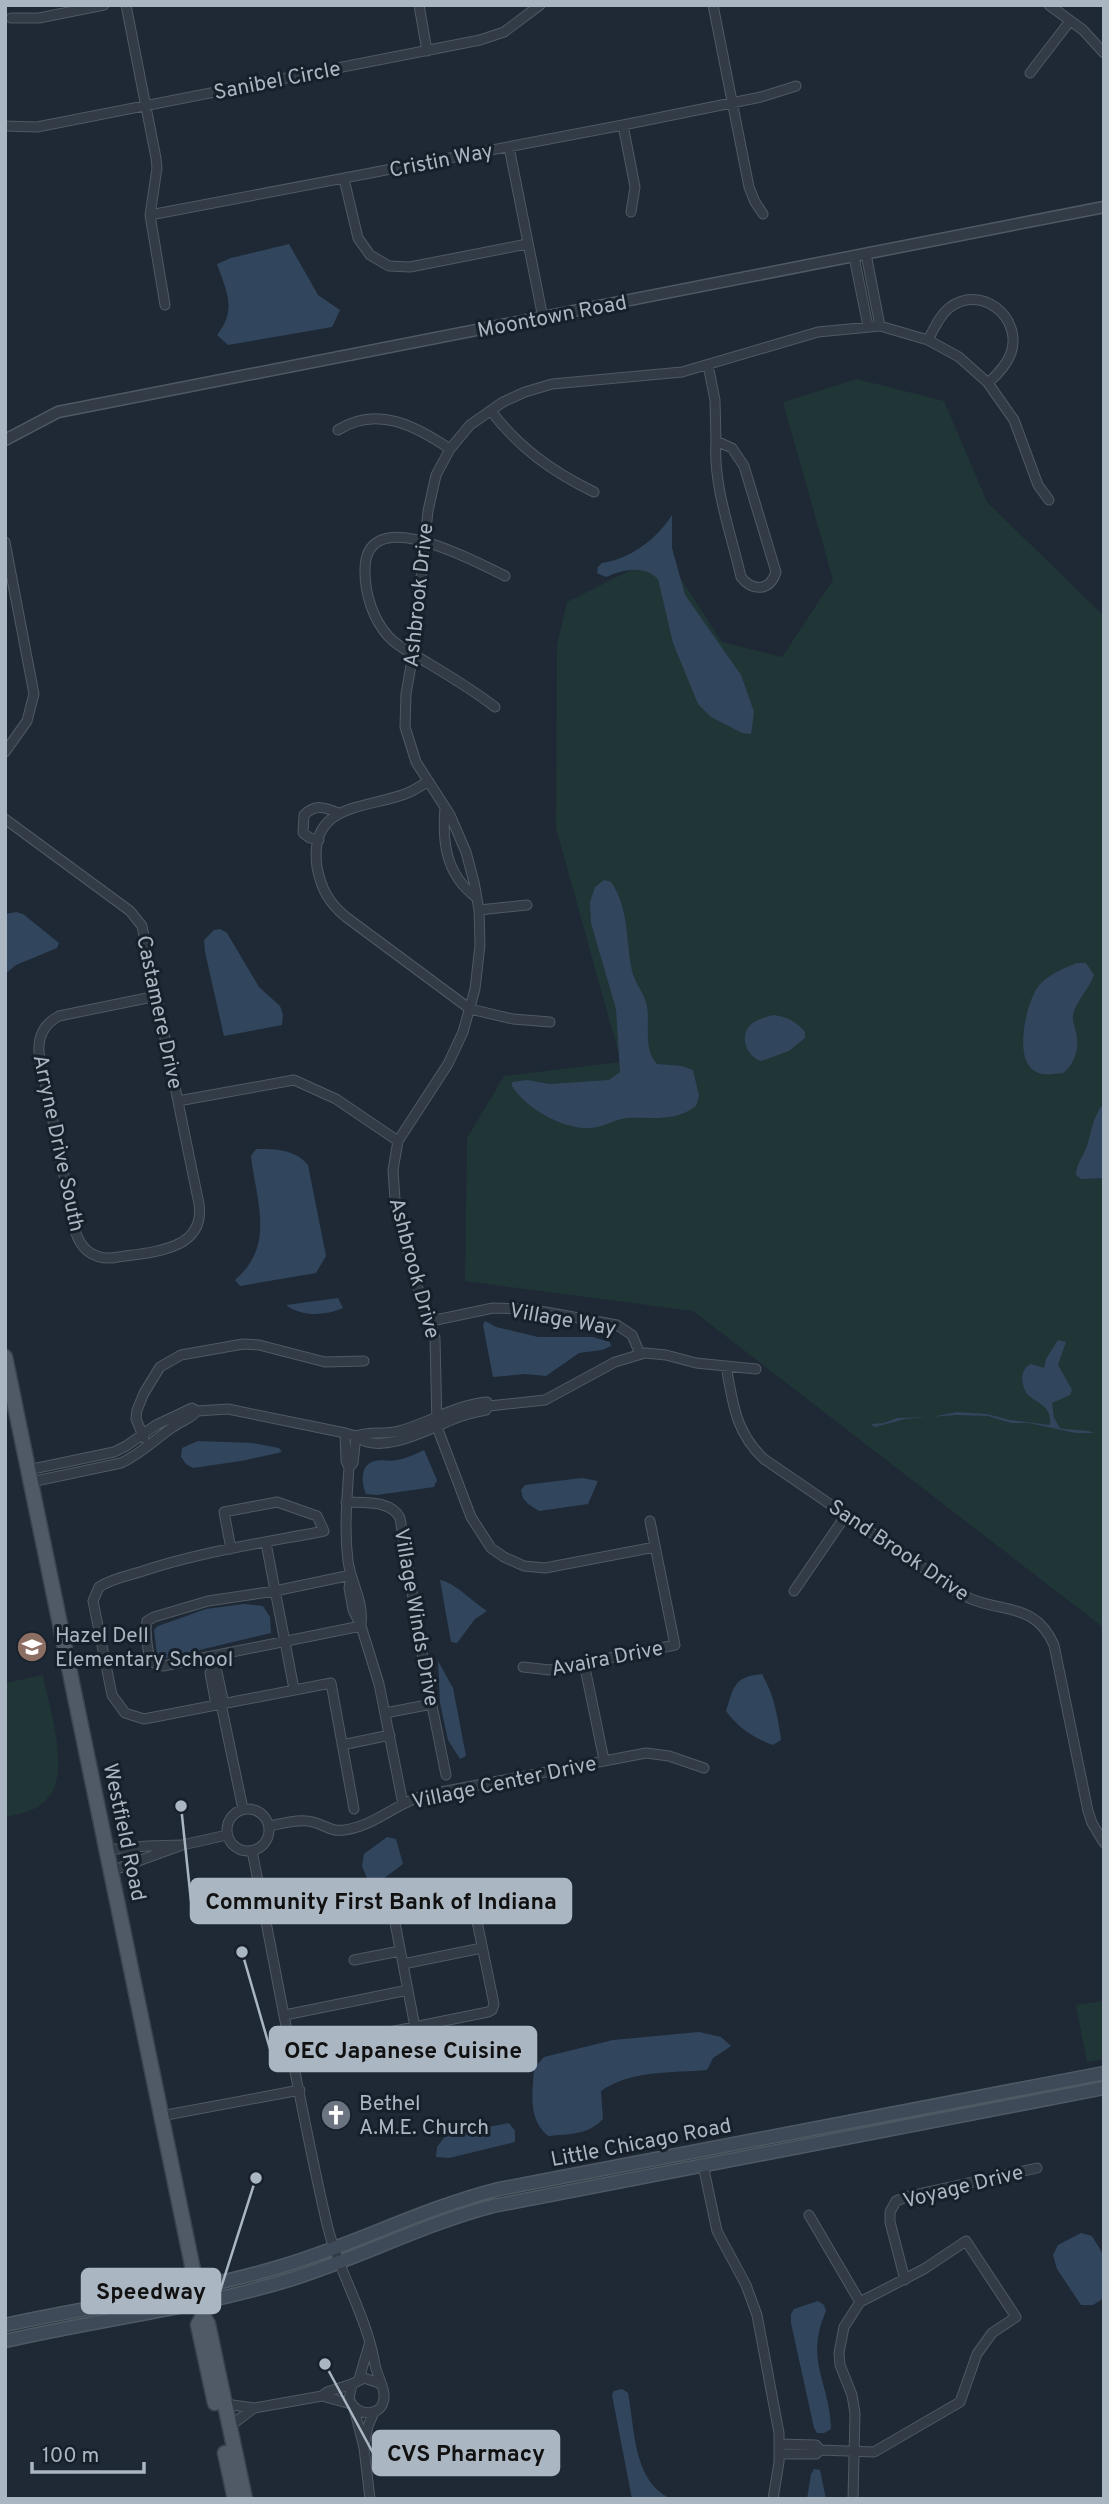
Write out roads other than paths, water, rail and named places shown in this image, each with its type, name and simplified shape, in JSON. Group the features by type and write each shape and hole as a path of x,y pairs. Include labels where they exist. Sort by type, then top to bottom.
{"main road":[{"name":"Westfield Road","path":"5,1357 196,2286 201,2309 208,2323 245,2499"},
{"name":"Little Chicago Road","path":"5,2325 266,2271 436,2207 499,2189 1104,2073"},
{"name":"Little Chicago Road","path":"5,2341 201,2309 292,2279 474,2211 1104,2088"},
{"name":"Westfield Road","path":"201,2309 198,2325 235,2499"}],"street":[{"path":"11,18 39,18 104,5"},
{"path":"126,5 157,168 150,215 165,305"},
{"path":"419,5 427,51"},
{"name":"Sanibel Circle","path":"5,126 37,127 480,40 503,32 540,5"},
{"path":"713,5 752,195 763,214"},
{"path":"1049,5 1092,38 1104,53"},
{"path":"1030,73 1070,21"},
{"name":"Cristin Way","path":"150,215 623,125 770,95 796,86"},
{"path":"623,125 635,187 631,212"},
{"path":"509,147 543,318"},
{"path":"344,179 358,239 370,255 389,265 410,267 527,244"},
{"name":"Moontown Road","path":"5,440 58,412 1104,207"},
{"path":"866,254 880,326"},
{"path":"854,257 868,326"},
{"path":"928,340 942,316 955,304 977,300 998,308 1010,326 1013,346 1008,359 988,383"},
{"name":"Ashbrook Drive","path":"436,1422 437,1353 431,1321 415,1280 395,1199 393,1170 398,1141 448,1064 470,1009 479,961 479,910 466,852 445,808 411,751 405,726 406,694 413,654 431,489 450,449 463,432 491,411 525,392 552,384 682,372 818,332 880,326 928,340 959,357 988,383 1014,420 1038,485 1049,500"},
{"path":"708,365 715,400 715,455 719,484 741,577 750,586 763,587 771,583 776,572 744,466 732,447 716,441"},
{"path":"491,411 511,436 538,460 594,492"},
{"path":"338,430 354,421 381,418 414,426 450,449"},
{"path":"495,707 390,638 379,623 368,595 364,564 366,553 371,546 384,537 400,537 424,542 505,576"},
{"path":"5,542 34,695 27,722 5,752"},
{"path":"428,781 402,795 356,805 338,814 328,823 319,840 316,859 323,891 334,907 470,1009 513,1019 550,1022"},
{"path":"319,840 303,833 304,815 319,807 338,814"},
{"path":"445,808 443,832 451,864 463,888 477,898"},
{"name":"Castamere Drive","path":"5,819 135,917 142,926 200,1212 196,1228"},
{"path":"479,910 527,905"},
{"name":"Arryne Drive South","path":"157,996 71,1012 53,1020 42,1031 39,1052 80,1244 89,1253 111,1258 181,1245 196,1228"},
{"path":"178,1101 294,1080 336,1099 398,1141"},
{"name":"Village Way","path":"431,1321 494,1308 529,1309 617,1325 632,1335 639,1354"},
{"path":"149,1446 136,1419 136,1410 160,1367 181,1355 243,1344 259,1345 325,1362 363,1361"},
{"path":"30,1476 114,1452 156,1425 192,1408 228,1409 356,1436 367,1432 397,1432 436,1422 475,1404 487,1402 489,1406 545,1400 615,1362 639,1354 655,1353 696,1363 756,1368"},
{"name":"Sand Brook Drive","path":"726,1366 737,1422 749,1444 764,1459 961,1594 978,1602 1020,1611 1044,1627 1054,1645 1088,1811 1104,1843"},
{"path":"30,1476 121,1462 149,1446 194,1415 197,1410"},
{"path":"436,1422 471,1517 486,1542 504,1557 524,1566 545,1568 655,1547 650,1521"},
{"path":"345,1433 346,1461 349,1467 345,1528 351,1575 349,1588 353,1610 375,1671 403,1804"},
{"path":"349,1467 353,1464 356,1436"},
{"path":"231,1549 224,1512 277,1502 317,1516 324,1531 167,1563 104,1584 95,1592 93,1605 110,1690 125,1713 138,1718 152,1718 331,1683 354,1809"},
{"name":"Village Winds Drive","path":"346,1502 387,1506 394,1509 400,1518 446,1775"},
{"path":"794,1591 846,1515"},
{"path":"265,1543 294,1689"},
{"name":"Avaira Drive","path":"523,1667 541,1670 675,1645 655,1547"},
{"path":"351,1575 196,1604 154,1617 146,1624 151,1658 156,1664 163,1666 361,1626"},
{"path":"211,1656 213,1668 217,1672 220,1704 243,1809"},
{"path":"584,1663 604,1760"},
{"path":"385,1713 432,1704"},
{"path":"342,1745 390,1735"},
{"name":"Village Center Drive","path":"269,1826 307,1821 342,1831 371,1823 403,1804 425,1795 632,1755 658,1754 704,1768"},
{"path":"243,1809 260,1812 269,1826 269,1836 264,1844 252,1851 239,1849 231,1843 227,1835 230,1818 243,1809"},
{"path":"111,1871 181,1845 227,1835"},
{"path":"107,1850 181,1845"},
{"path":"252,1851 322,2200 334,2247 374,2356 384,2396 368,2426 364,2448"},
{"path":"370,2036 415,2027 492,2010 494,2004 469,1888 464,1886 394,1903 392,1911 415,2027"},
{"path":"403,1964 482,1948"},
{"path":"354,1960 400,1951"},
{"path":"285,2015 408,1990"},
{"path":"161,2116 300,2090"},
{"path":"703,2165 717,2231 755,2304 775,2406 779,2449 773,2499"},
{"name":"Voyage Drive","path":"905,2280 890,2222 891,2207 903,2198 1037,2168"},
{"path":"809,2215 859,2302"},
{"path":"779,2449 816,2445 820,2450 854,2453 869,2453 882,2449 961,2402 977,2354 992,2333 1016,2317 965,2241 905,2280 859,2302 844,2327 839,2353 843,2375 854,2404 854,2453 853,2499"},
{"path":"369,2345 349,2394 364,2448 370,2499"},
{"path":"323,2396 327,2392 369,2378 379,2383"},
{"path":"225,2404 254,2408 323,2396 352,2406 363,2413 374,2412"},
{"path":"230,2426 254,2408"}],"water":[{"path":"289,244 318,295 340,310 332,327 228,345 217,335 227,317 228,301 217,264"},
{"path":"672,515 672,548 685,595 741,675 754,712 751,734 742,733 711,717 698,704 673,643 658,579 639,570 619,572 606,577 597,573 602,563 623,557 651,540"},
{"path":"604,880 611,882 621,902 632,971 647,1006 648,1044 653,1058 657,1064 682,1066 693,1070 699,1096 696,1106 680,1114 664,1118 628,1118 596,1127 580,1128 558,1122 536,1110 518,1094 512,1082 527,1080 550,1084 609,1080 620,1072 616,1009 591,923 590,902 595,887"},
{"path":"5,914 23,914 59,943 57,948 16,965 5,974"},
{"path":"220,929 227,933 259,987 280,1006 282,1025 224,1036 204,940 214,930"},
{"path":"1077,963 1086,963 1094,975 1073,1015 1077,1038 1076,1055 1063,1073 1039,1073 1032,1069 1024,1053 1024,1030 1032,997 1054,973"},
{"path":"774,1015 795,1023 805,1032 805,1038 789,1051 761,1061 752,1056 747,1048 746,1033 753,1023"},
{"path":"1104,1103 1104,1178 1081,1179 1076,1175 1077,1168 1095,1119"},
{"path":"256,1149 291,1153 308,1165 326,1256 316,1273 240,1286 235,1280 248,1266 259,1237 259,1206 251,1156"},
{"path":"338,1298 343,1308 329,1313 299,1312 286,1305"},
{"path":"485,1321 496,1327 538,1337 593,1337 610,1342 611,1346 579,1353 546,1376 525,1374 493,1377 483,1325"},
{"path":"1058,1340 1066,1342 1058,1365 1072,1390 1070,1395 1052,1403 1054,1418 1060,1428 1094,1433 1076,1433 1029,1423 1011,1423 988,1416 933,1417 957,1412 987,1414 1050,1425 1047,1410 1027,1394 1022,1378 1024,1370 1031,1364 1044,1368 1046,1359"},
{"path":"930,1417 905,1419 875,1427 871,1424 897,1418"},
{"path":"198,1441 252,1443 279,1448 282,1452 193,1468 181,1457 182,1448"},
{"path":"424,1450 437,1480 434,1487 377,1495 366,1494 363,1475 370,1463 401,1459"},
{"path":"582,1478 598,1481 588,1504 539,1511 523,1498 521,1490 525,1485"},
{"path":"440,1580 458,1589 487,1611 475,1619 457,1643 451,1642"},
{"path":"244,1604 263,1606 270,1617 271,1633 166,1658 157,1654 154,1630 158,1626 206,1609"},
{"path":"438,1661 453,1688 466,1756 460,1759 448,1740 440,1703"},
{"path":"762,1674 772,1698 780,1731 781,1740 773,1745 747,1732 726,1711 736,1685 752,1675"},
{"path":"387,1837 396,1839 403,1864 383,1879 367,1878 362,1866 364,1854"},
{"path":"699,2032 721,2037 731,2046 713,2058 707,2070 625,2079 601,2091 603,2119 591,2128 571,2134 548,2136 541,2129 534,2113 532,2096 534,2068 544,2057 613,2040"},
{"path":"509,2123 515,2131 515,2142 449,2158 436,2157 437,2147 446,2135"},
{"path":"1081,2233 1092,2236 1104,2256 1104,2298 1093,2305 1081,2305 1057,2269 1053,2255 1058,2245"},
{"path":"818,2301 824,2305 826,2311 817,2344 820,2371 830,2412 831,2429 824,2433 817,2433 814,2428 791,2323 794,2309"},
{"path":"622,2389 628,2393 638,2454 643,2468 659,2491 672,2499 632,2499 612,2395 614,2391"},
{"path":"814,2469 820,2470 826,2499 807,2499"}],"place":[{"name":"Hazel Dell Elementary School","path":"32,1647"},
{"name":"Community First Bank of Indiana","path":"181,1806"},
{"name":"OEC Japanese Cuisine","path":"242,1952"},
{"name":"Bethel A.M.E. Church","path":"336,2115"},
{"name":"Speedway","path":"256,2178"},
{"name":"CVS Pharmacy","path":"325,2364"}]}
